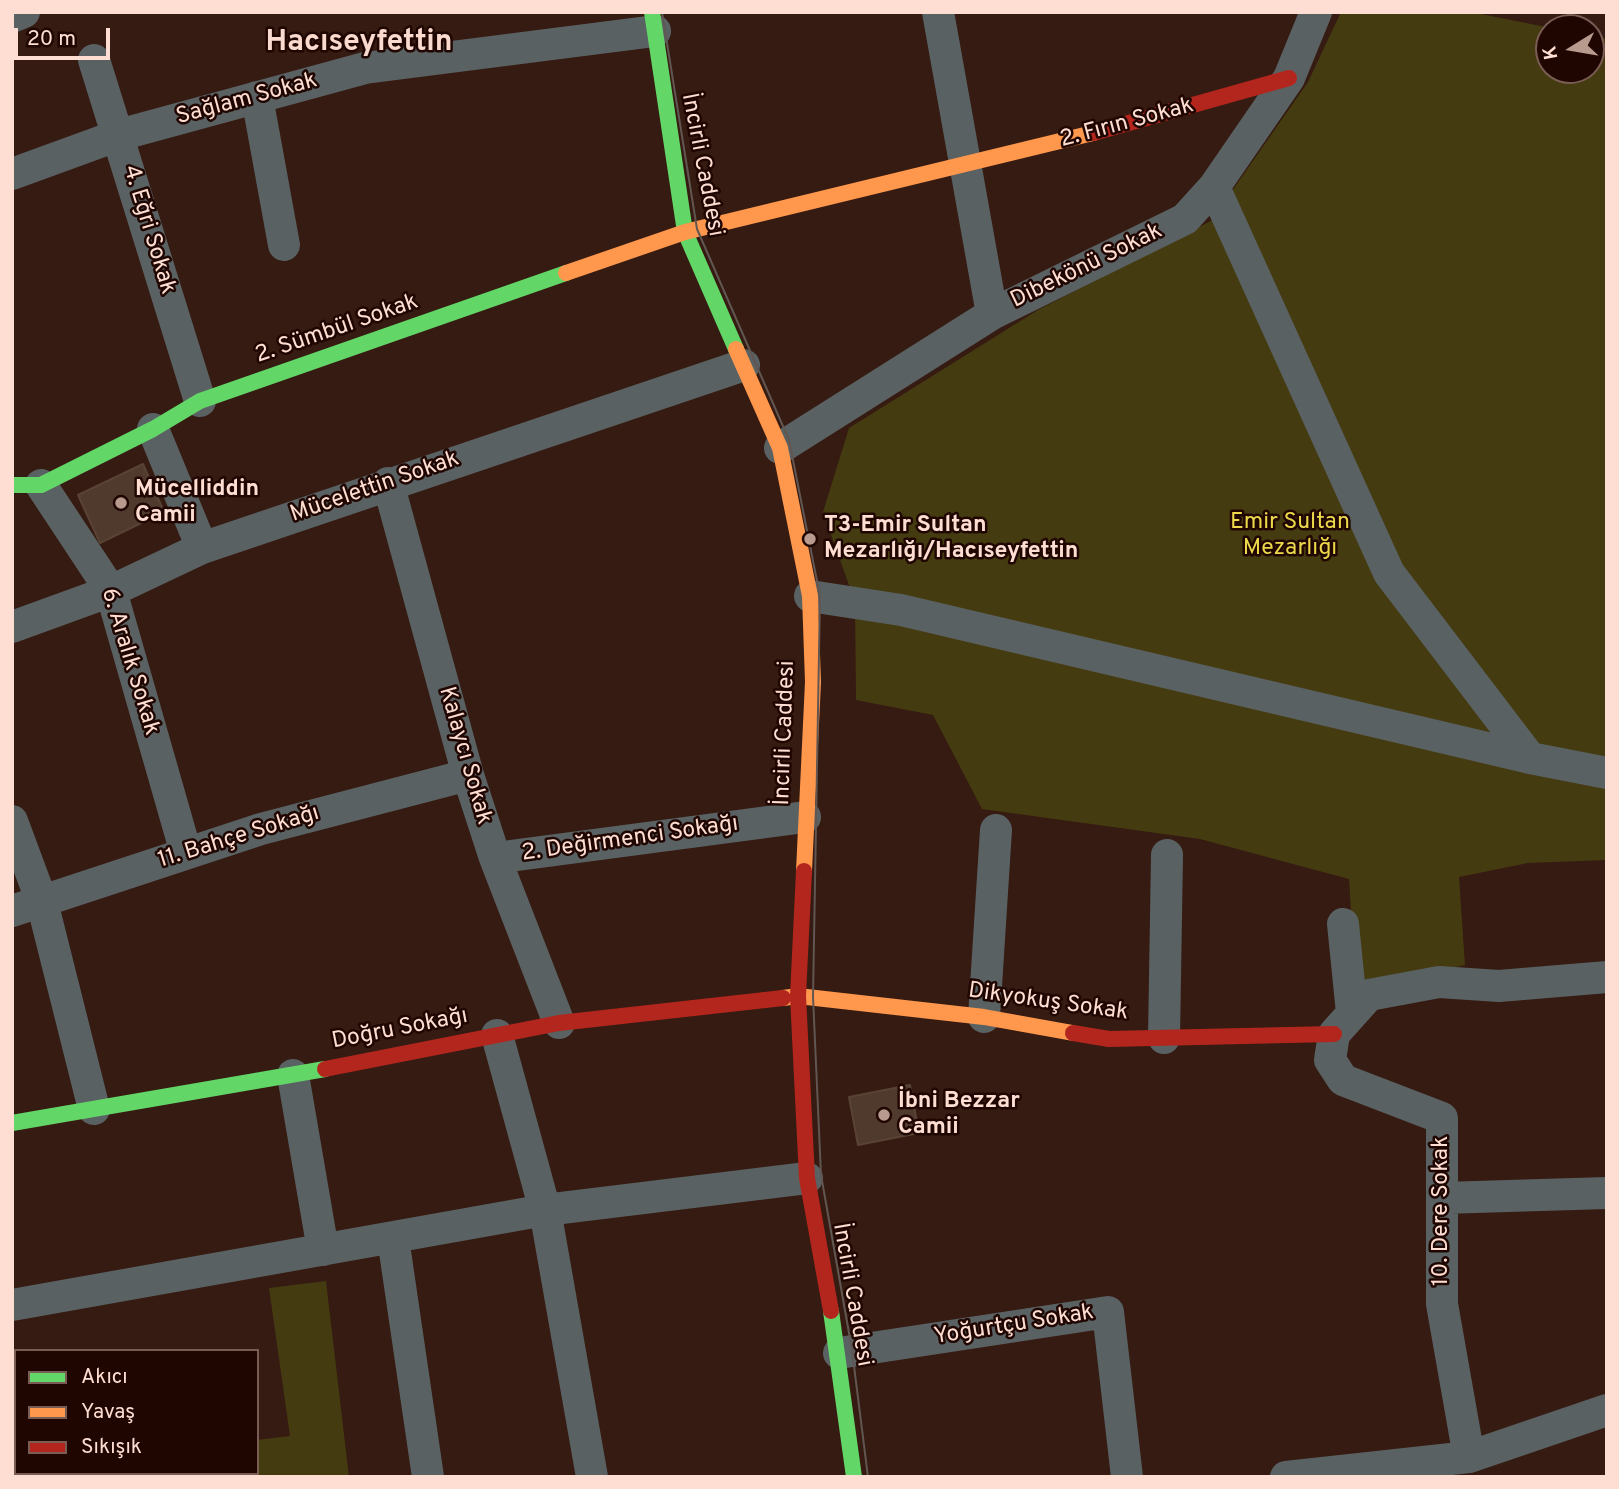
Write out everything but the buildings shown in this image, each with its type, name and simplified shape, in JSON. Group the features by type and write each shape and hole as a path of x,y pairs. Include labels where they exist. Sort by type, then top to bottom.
{"street":[{"path":"12,17 24,12"},
{"path":"938,12 992,314"},
{"name":"Dibekönü Sokak","path":"780,448 992,314 1185,219 1214,187 1289,78 1316,12"},
{"name":"Sağlam Sokak","path":"12,174 119,135 365,68 653,22"},
{"name":"İncirli Caddesi","path":"653,22 685,232 780,448 810,596 813,682 798,996 807,1178 839,1353 854,1477"},
{"name":"4. Eğri Sokak","path":"94,60 200,401"},
{"name":"2. Fırın Sokak","path":"685,232 1152,119 1289,78"},
{"path":"257,97 284,245"},
{"path":"1214,187 1389,573 1530,758"},
{"name":"2. Sümbül Sokak","path":"27,485 153,429 200,401 685,232"},
{"name":"Mücelettin Sokak","path":"12,627 111,591 202,548 744,365"},
{"path":"153,429 202,548"},
{"name":"Kalaycı Sokak","path":"388,483 468,775 495,858 559,1023"},
{"name":"6. Aralık Sokak","path":"27,485 111,591 186,853"},
{"path":"810,596 901,610 1607,774"},
{"name":"11. Bahçe Sokağı","path":"12,911 261,829 468,775"},
{"name":"2. Değirmenci Sokağı","path":"495,858 805,817"},
{"path":"12,821 42,902 94,1109"},
{"path":"984,1017 996,830"},
{"path":"1164,1038 1167,855"},
{"path":"1343,924 1343,1024"},
{"path":"1343,1024 1368,995 1439,982 1499,986 1607,977"},
{"name":"Dikyokuş Sokak","path":"798,996 984,1017 1109,1039 1164,1038 1343,1024"},
{"name":"Doğru Sokağı","path":"12,1123 293,1075 559,1023 798,996"},
{"name":"10. Dere Sokak","path":"1343,1024 1330,1060 1343,1080 1443,1118 1442,1304 1469,1457"},
{"path":"497,1035 545,1210 592,1477"},
{"path":"293,1075 323,1250"},
{"path":"12,1306 545,1210 807,1178"},
{"path":"1442,1198 1607,1193"},
{"path":"393,1238 428,1477"},
{"name":"Yoğurtçu Sokak","path":"839,1353 1108,1311 1128,1477"},
{"path":"1286,1477 1469,1457 1607,1410"}],"green space":[{"name":"Emir Sultan Mezarlığı","path":"1341,12 1471,12 1535,25 1535,84 1605,84 1607,39 1607,860 1528,863 1459,877 1465,965 1356,989 1349,879 1200,839 982,809 933,715 856,700 855,602 823,512 849,428 1038,310 1211,221 1308,82"},
{"path":"326,1281 349,1477 144,1477 259,1475 259,1440 290,1436 269,1288"}],"tram line":[{"path":"662,12 697,229 789,440 820,596 813,997 821,1175 852,1350 868,1477"}],"traffic: fast":[{"path":"652,12 685,232 736,349"},
{"path":"12,485 41,485 153,429 200,401 566,273"},
{"path":"12,1123 325,1069"},
{"path":"831,1311 854,1477"}],"traffic: slow":[{"path":"566,273 685,232 1093,133"},
{"path":"736,349 780,448 810,596 813,682 804,871"},
{"path":"783,998 798,996 984,1017 1073,1033"}],"traffic: jam":[{"path":"1093,133 1289,78"},
{"path":"804,871 798,996 807,1178 831,1311"},
{"path":"325,1069 559,1023 783,998"},
{"path":"1073,1033 1109,1039 1334,1034"}],"place":[{"name":"Mücelliddin Camii","path":"121,503"},
{"name":"T3-Emir Sultan Mezarlığı/Hacıseyfettin","path":"810,539"},
{"name":"İbni Bezzar Camii","path":"884,1115"}],"district":[{"name":"Hacıseyfettin","path":"359,44"}]}
